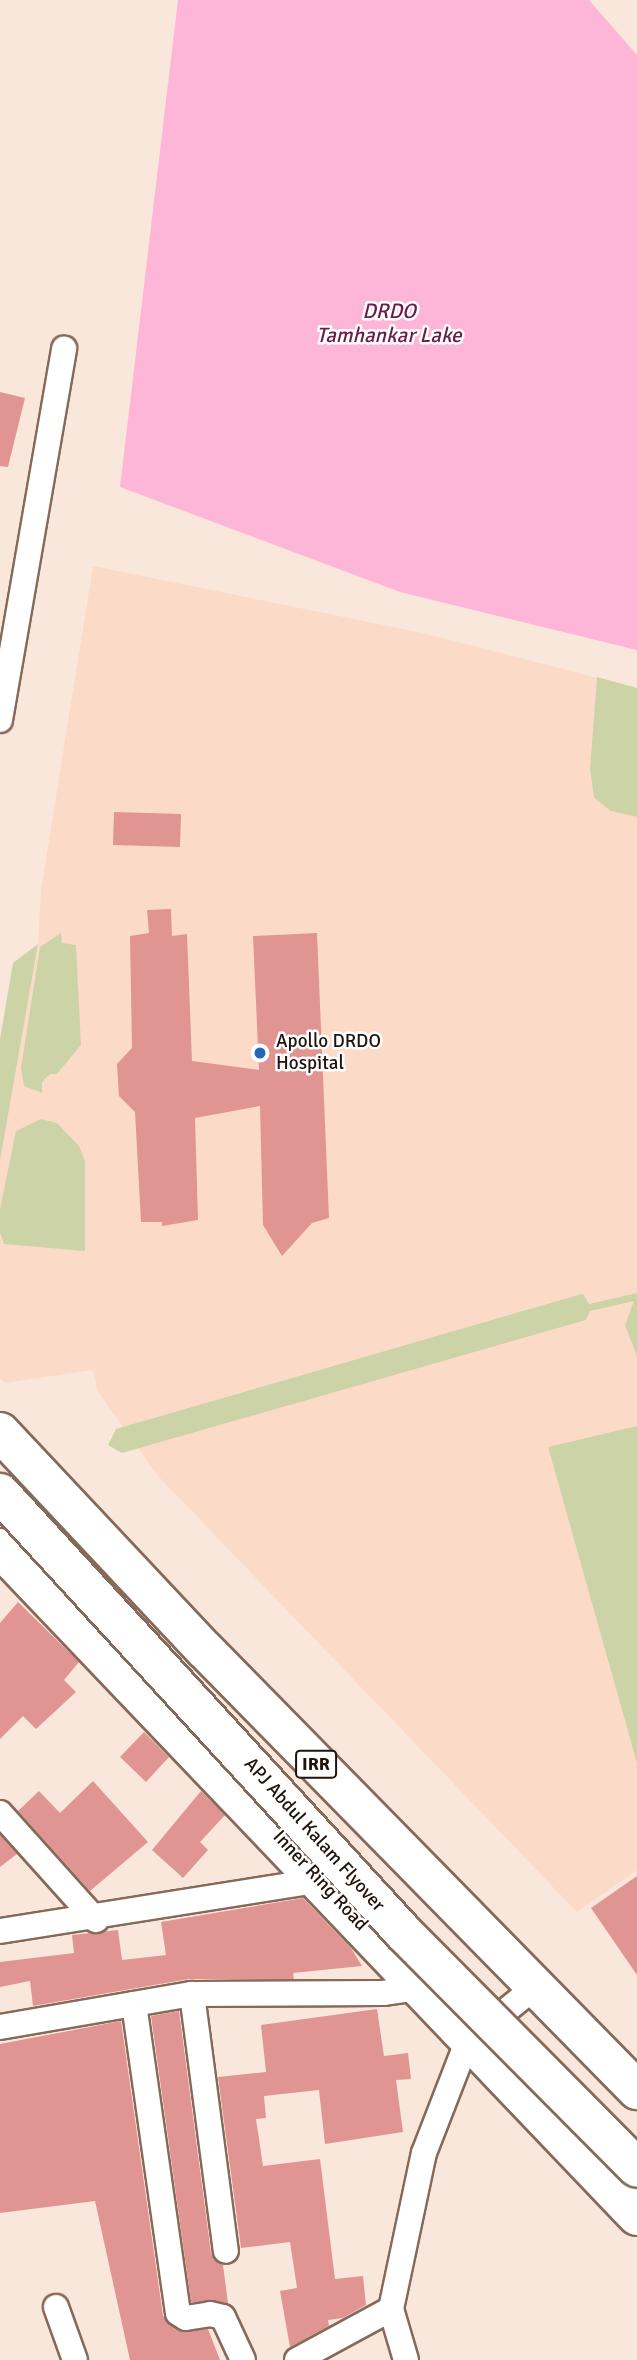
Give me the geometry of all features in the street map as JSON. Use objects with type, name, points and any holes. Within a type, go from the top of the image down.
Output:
[{"type":"main road","name":"IRR","points":[[0,1432],[534,1988],[637,2091]]},
{"type":"main road","name":"APJ Abdul Kalam Flyover","points":[[0,1493],[403,1932],[637,2168]]},
{"type":"main road","name":"Inner Ring Road","points":[[0,1548],[321,1880],[467,2042],[637,2216]]},
{"type":"street","points":[[0,720],[64,348]]},
{"type":"street","points":[[0,1813],[96,1920]]},
{"type":"street","points":[[0,1931],[96,1920],[321,1880]]},
{"type":"street","points":[[0,2027],[192,1994],[383,1993],[418,1988]]},
{"type":"street","points":[[406,2360],[391,2309],[424,2153],[467,2042],[534,1988]]},
{"type":"street","points":[[192,1994],[226,2251]]},
{"type":"street","points":[[134,2004],[178,2312],[186,2318],[210,2314],[223,2317],[243,2360]]},
{"type":"street","points":[[56,2307],[75,2360]]},
{"type":"street","points":[[297,2360],[391,2309]]},
{"type":"shaded area","points":[[93,566],[423,633],[637,688],[637,1870],[577,1912],[158,1476],[98,1392],[93,1370],[5,1383],[0,1379],[0,1161],[38,944],[41,890]]},
{"type":"green space","points":[[597,677],[637,688],[637,817],[611,811],[594,798],[590,769]]},
{"type":"green space","points":[[61,933],[62,943],[76,945],[81,1045],[57,1074],[50,1074],[42,1082],[42,1093],[24,1086],[21,1068],[40,947]]},
{"type":"green space","points":[[38,944],[0,1161],[0,1039],[13,963]]},
{"type":"green space","points":[[41,1119],[57,1123],[79,1146],[85,1161],[85,1251],[4,1244],[0,1233],[0,1209],[16,1131]]},
{"type":"green space","points":[[637,1293],[637,1356],[625,1325],[634,1301],[590,1311],[586,1320],[122,1453],[108,1445],[116,1429],[578,1295],[583,1294],[589,1304]]},
{"type":"green space","points":[[637,1426],[637,1763],[548,1447]]},
{"type":"water","name":"DRDO Tamhankar Lake","points":[[178,0],[589,0],[637,55],[637,650],[400,592],[120,487]]},
{"type":"building","points":[[0,392],[25,398],[8,467],[0,466]]},
{"type":"building","points":[[114,812],[181,814],[180,847],[113,845]]},
{"type":"building","points":[[171,909],[172,936],[187,934],[192,1061],[259,1070],[253,936],[317,933],[329,1218],[312,1223],[282,1256],[263,1225],[260,1106],[195,1118],[198,1220],[162,1226],[162,1222],[141,1222],[135,1112],[119,1096],[117,1064],[132,1048],[130,936],[149,933],[147,910]]},
{"type":"building","points":[[18,1602],[79,1662],[64,1680],[76,1692],[36,1729],[23,1716],[0,1739],[0,1623]]},
{"type":"building","points":[[144,1732],[169,1757],[146,1782],[120,1757]]},
{"type":"building","points":[[93,1781],[148,1842],[90,1891],[18,1811],[39,1791],[60,1813]]},
{"type":"building","points":[[201,1791],[225,1815],[200,1842],[208,1850],[183,1878],[152,1850]]},
{"type":"building","points":[[0,1835],[17,1854],[0,1867]]},
{"type":"building","points":[[637,1876],[637,1975],[591,1908]]},
{"type":"building","points":[[303,1898],[351,1948],[362,1966],[293,1973],[294,1979],[189,1979],[33,2006],[30,1981],[0,1987],[0,1962],[74,1953],[72,1935],[118,1930],[122,1960],[166,1955],[161,1922]]},
{"type":"building","points":[[377,2009],[384,2056],[408,2053],[411,2079],[396,2080],[403,2132],[325,2144],[319,2090],[264,2096],[266,2118],[256,2119],[263,2166],[320,2159],[335,2279],[363,2276],[366,2305],[343,2318],[328,2320],[329,2326],[290,2347],[280,2291],[297,2288],[290,2242],[241,2248],[218,2077],[266,2072],[261,2025]]},
{"type":"building","points":[[179,2011],[211,2253],[223,2265],[228,2303],[191,2302],[151,2016]]},
{"type":"building","points":[[121,2021],[163,2316],[179,2331],[208,2329],[220,2360],[130,2360],[95,2201],[0,2213],[0,2044]]},
{"type":"place","name":"Apollo DRDO Hospital","points":[[260,1053]]}]
